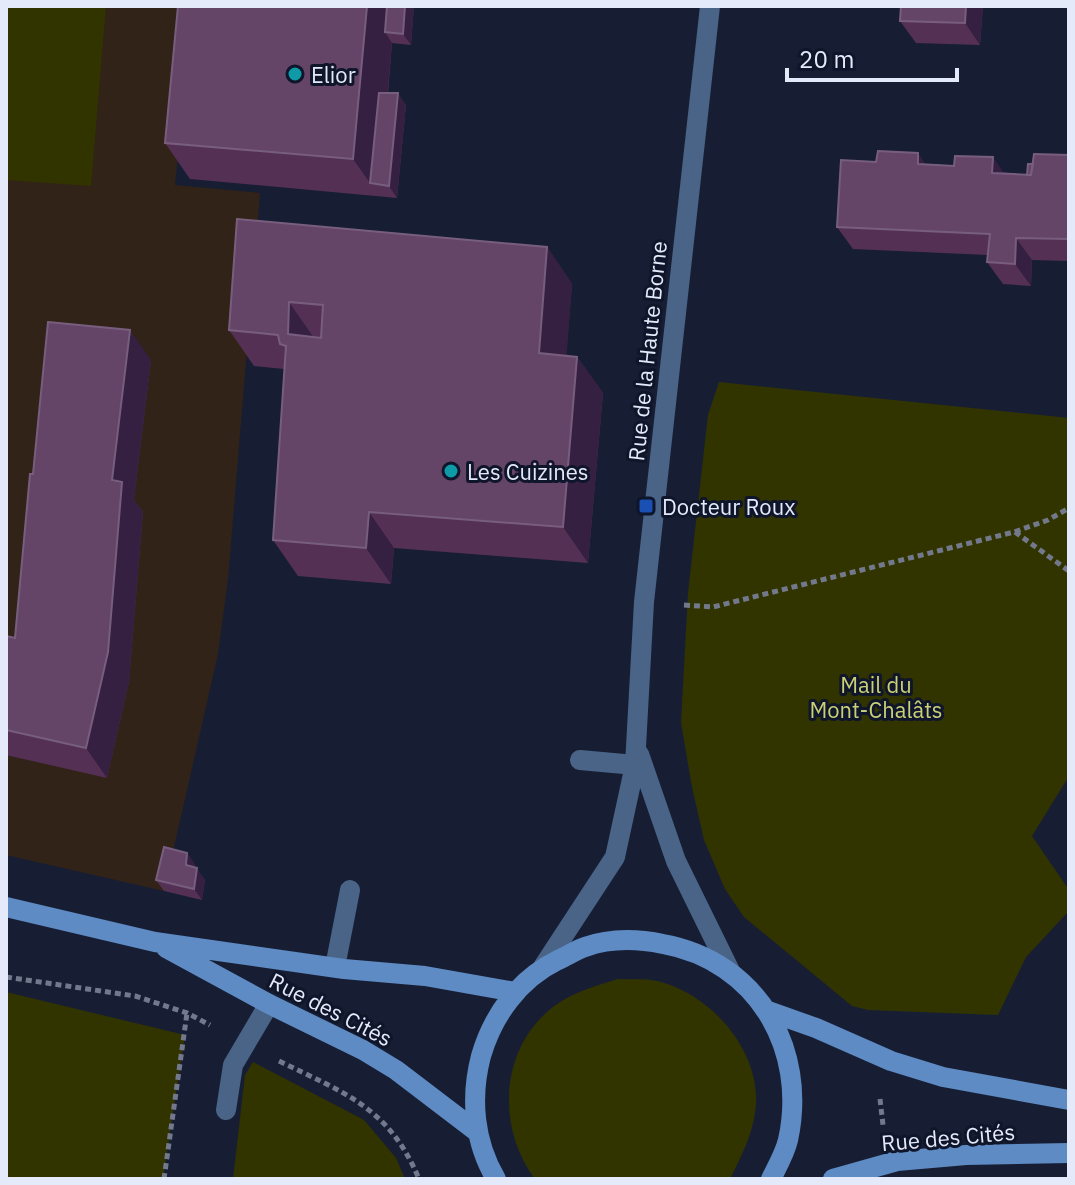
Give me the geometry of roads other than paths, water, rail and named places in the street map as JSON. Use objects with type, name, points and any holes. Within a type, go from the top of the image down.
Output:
[{"type":"street","name":"Rue de la Haute Borne","points":[[543,967],[615,857],[636,758],[644,602],[710,6]]},
{"type":"street","name":"Rue de la Haute Borne","points":[[636,758],[676,861],[730,971]]},
{"type":"street","points":[[580,760],[636,758]]},
{"type":"street","points":[[335,967],[350,890]]},
{"type":"street","name":"Rue des Cités","points":[[6,907],[155,942],[425,976],[515,992]]},
{"type":"street","points":[[496,1179],[476,1131],[474,1081],[488,1033],[515,992],[543,967],[588,946],[637,939],[686,948],[730,971],[768,1011],[787,1052],[794,1097],[788,1143],[771,1179]]},
{"type":"street","name":"Rue des Cités","points":[[155,942],[269,1004],[363,1050],[396,1070],[476,1131]]},
{"type":"street","points":[[226,1110],[233,1065],[269,1004]]},
{"type":"street","name":"Rue des Cités","points":[[768,1011],[891,1061],[943,1077],[1069,1100]]},
{"type":"street","name":"Rue des Cités","points":[[833,1179],[897,1161],[966,1155],[1069,1153]]},
{"type":"place","name":"Elior","points":[[295,74]]},
{"type":"place","name":"Les Cuizines","points":[[451,471]]},
{"type":"place","name":"Docteur Roux","points":[[646,506]]},
{"type":"park label","name":"Mail du Mont-Chalâts","points":[[876,696]]}]
